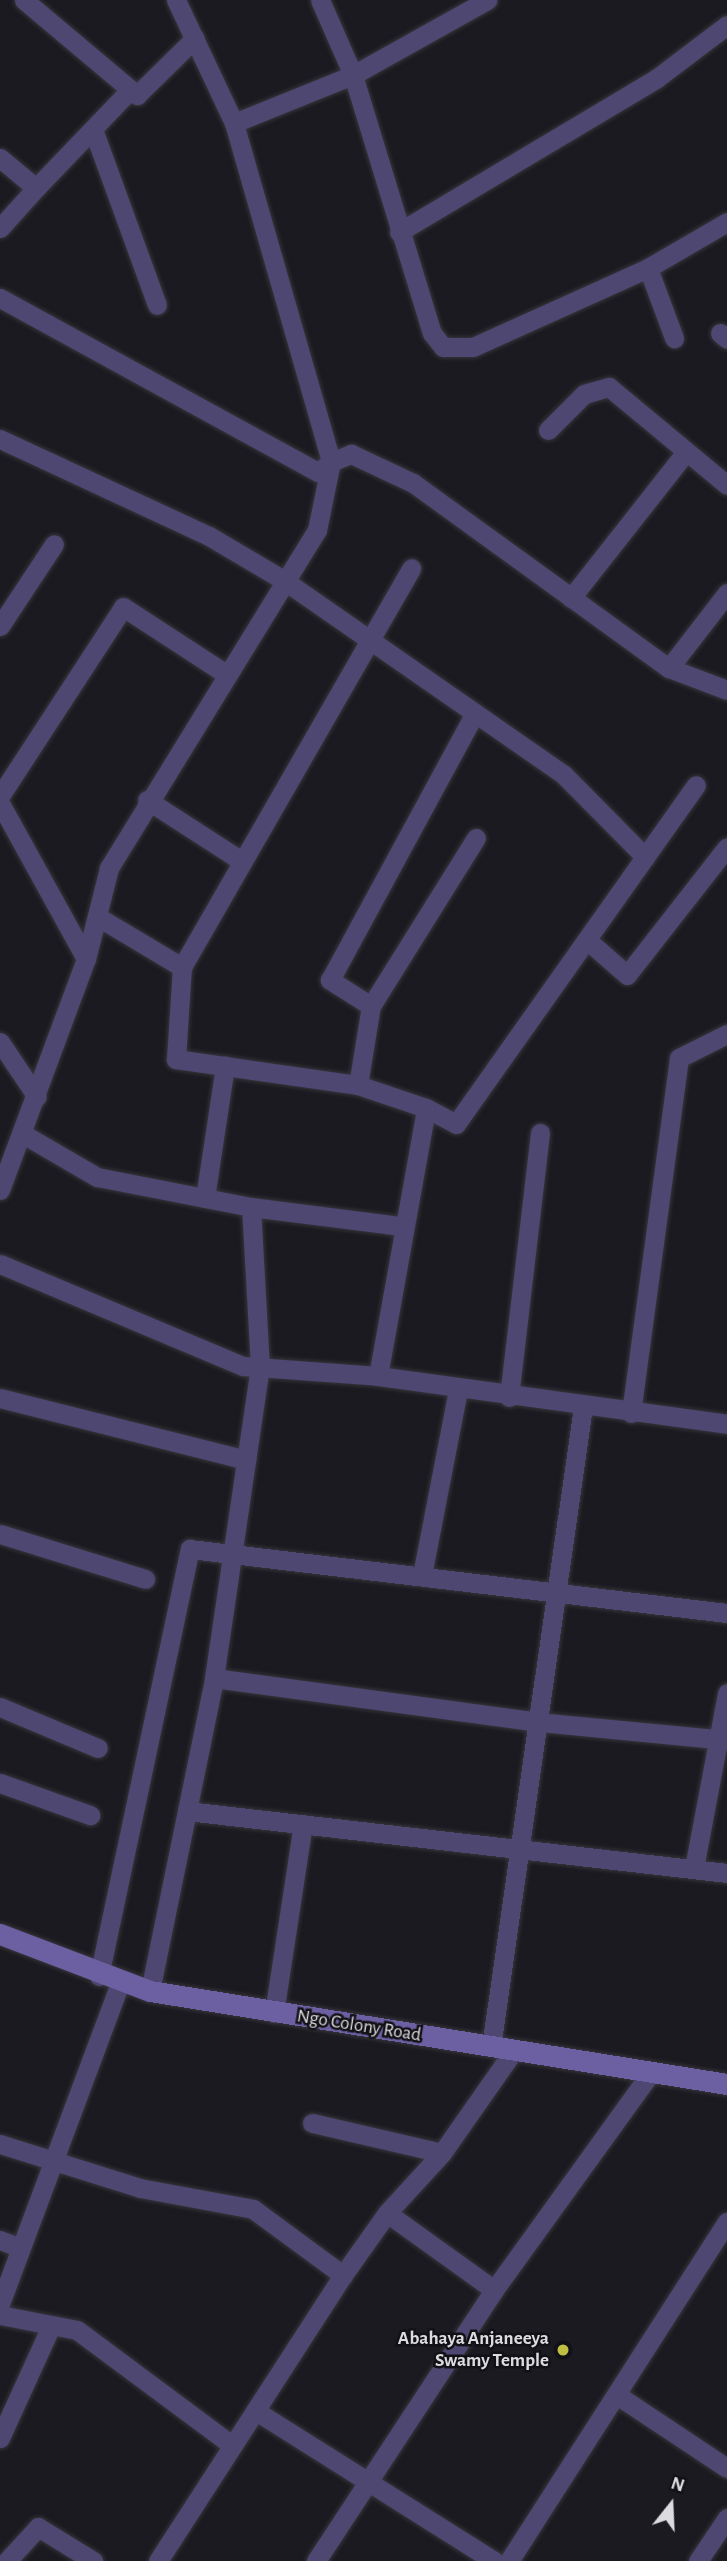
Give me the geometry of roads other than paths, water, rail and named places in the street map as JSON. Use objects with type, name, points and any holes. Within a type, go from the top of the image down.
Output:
[{"type":"street","points":[[24,0],[137,95],[195,38]]},
{"type":"street","points":[[0,1190],[37,1097],[86,959],[109,867],[147,800],[317,530],[331,462],[234,124],[176,0]]},
{"type":"street","points":[[320,0],[353,75],[432,333],[456,350],[648,268],[727,222]]},
{"type":"street","points":[[234,124],[353,75],[487,0]]},
{"type":"street","points":[[399,232],[657,78],[727,25]]},
{"type":"street","points":[[0,228],[36,188],[94,132],[129,91]]},
{"type":"street","points":[[94,132],[157,305]]},
{"type":"street","points":[[0,158],[36,188]]},
{"type":"street","points":[[648,268],[674,338]]},
{"type":"street","points":[[0,299],[318,472],[331,462],[351,454],[413,483],[669,668],[727,691]]},
{"type":"street","points":[[548,430],[584,394],[609,387],[685,453],[727,485]]},
{"type":"street","points":[[0,439],[209,536],[285,581],[371,644],[564,774],[645,857]]},
{"type":"street","points":[[571,598],[685,453]]},
{"type":"street","points":[[0,626],[54,544]]},
{"type":"street","points":[[411,569],[371,644],[240,860],[182,968],[176,1059],[358,1085],[426,1108],[457,1124],[696,785]]},
{"type":"street","points":[[669,668],[727,593]]},
{"type":"street","points":[[0,796],[123,607],[226,674]]},
{"type":"street","points":[[371,1006],[330,980],[475,713]]},
{"type":"street","points":[[147,800],[240,860]]},
{"type":"street","points":[[0,803],[86,959]]},
{"type":"street","points":[[358,1085],[371,1006],[476,838]]},
{"type":"street","points":[[587,940],[627,975],[727,847]]},
{"type":"street","points":[[98,917],[182,968]]},
{"type":"street","points":[[631,1413],[679,1058],[727,1034]]},
{"type":"street","points":[[0,1042],[37,1097]]},
{"type":"street","points":[[205,1198],[225,1066]]},
{"type":"street","points":[[379,1376],[402,1226],[426,1108]]},
{"type":"street","points":[[509,1396],[540,1133]]},
{"type":"street","points":[[23,1134],[97,1177],[251,1207],[402,1226]]},
{"type":"street","points":[[150,1991],[214,1678],[260,1367],[251,1207]]},
{"type":"street","points":[[0,1264],[260,1367],[379,1376],[583,1407],[727,1424]]},
{"type":"street","points":[[422,1575],[458,1389]]},
{"type":"street","points":[[0,1398],[246,1460]]},
{"type":"street","points":[[491,2047],[583,1407]]},
{"type":"street","points":[[0,1534],[145,1579]]},
{"type":"street","points":[[99,1976],[190,1549],[422,1575],[558,1595],[727,1613]]},
{"type":"street","points":[[214,1678],[539,1723],[723,1739]]},
{"type":"street","points":[[694,1868],[723,1739],[727,1693]]},
{"type":"street","points":[[0,1707],[98,1748]]},
{"type":"street","points":[[0,1783],[90,1815]]},
{"type":"street","points":[[187,1811],[727,1873]]},
{"type":"street","points":[[274,2012],[303,1824]]},
{"type":"street","name":"Ngo Colony Road","points":[[0,1934],[99,1976],[150,1991],[491,2047],[512,2053],[727,2084]]},
{"type":"street","points":[[0,2304],[120,1983]]},
{"type":"street","points":[[158,2561],[232,2445],[259,2413],[343,2276],[387,2213],[442,2153],[512,2053]]},
{"type":"street","points":[[316,2561],[494,2290],[651,2072]]},
{"type":"street","points":[[312,2123],[442,2153]]},
{"type":"street","points":[[0,2144],[51,2163],[140,2189],[253,2209],[343,2276]]},
{"type":"street","points":[[387,2213],[494,2290]]},
{"type":"street","points":[[509,2561],[727,2222]]},
{"type":"street","points":[[0,2239],[21,2248]]},
{"type":"street","points":[[0,2315],[77,2330],[232,2445]]},
{"type":"street","points":[[0,2438],[51,2326]]},
{"type":"street","points":[[617,2396],[727,2468]]},
{"type":"street","points":[[259,2413],[494,2561]]},
{"type":"street","points":[[698,2561],[727,2518]]},
{"type":"street","points":[[7,2561],[38,2527],[93,2561]]},
{"type":"place","name":"Abahaya Anjaneeya Swamy Temple","points":[[563,2350]]}]
